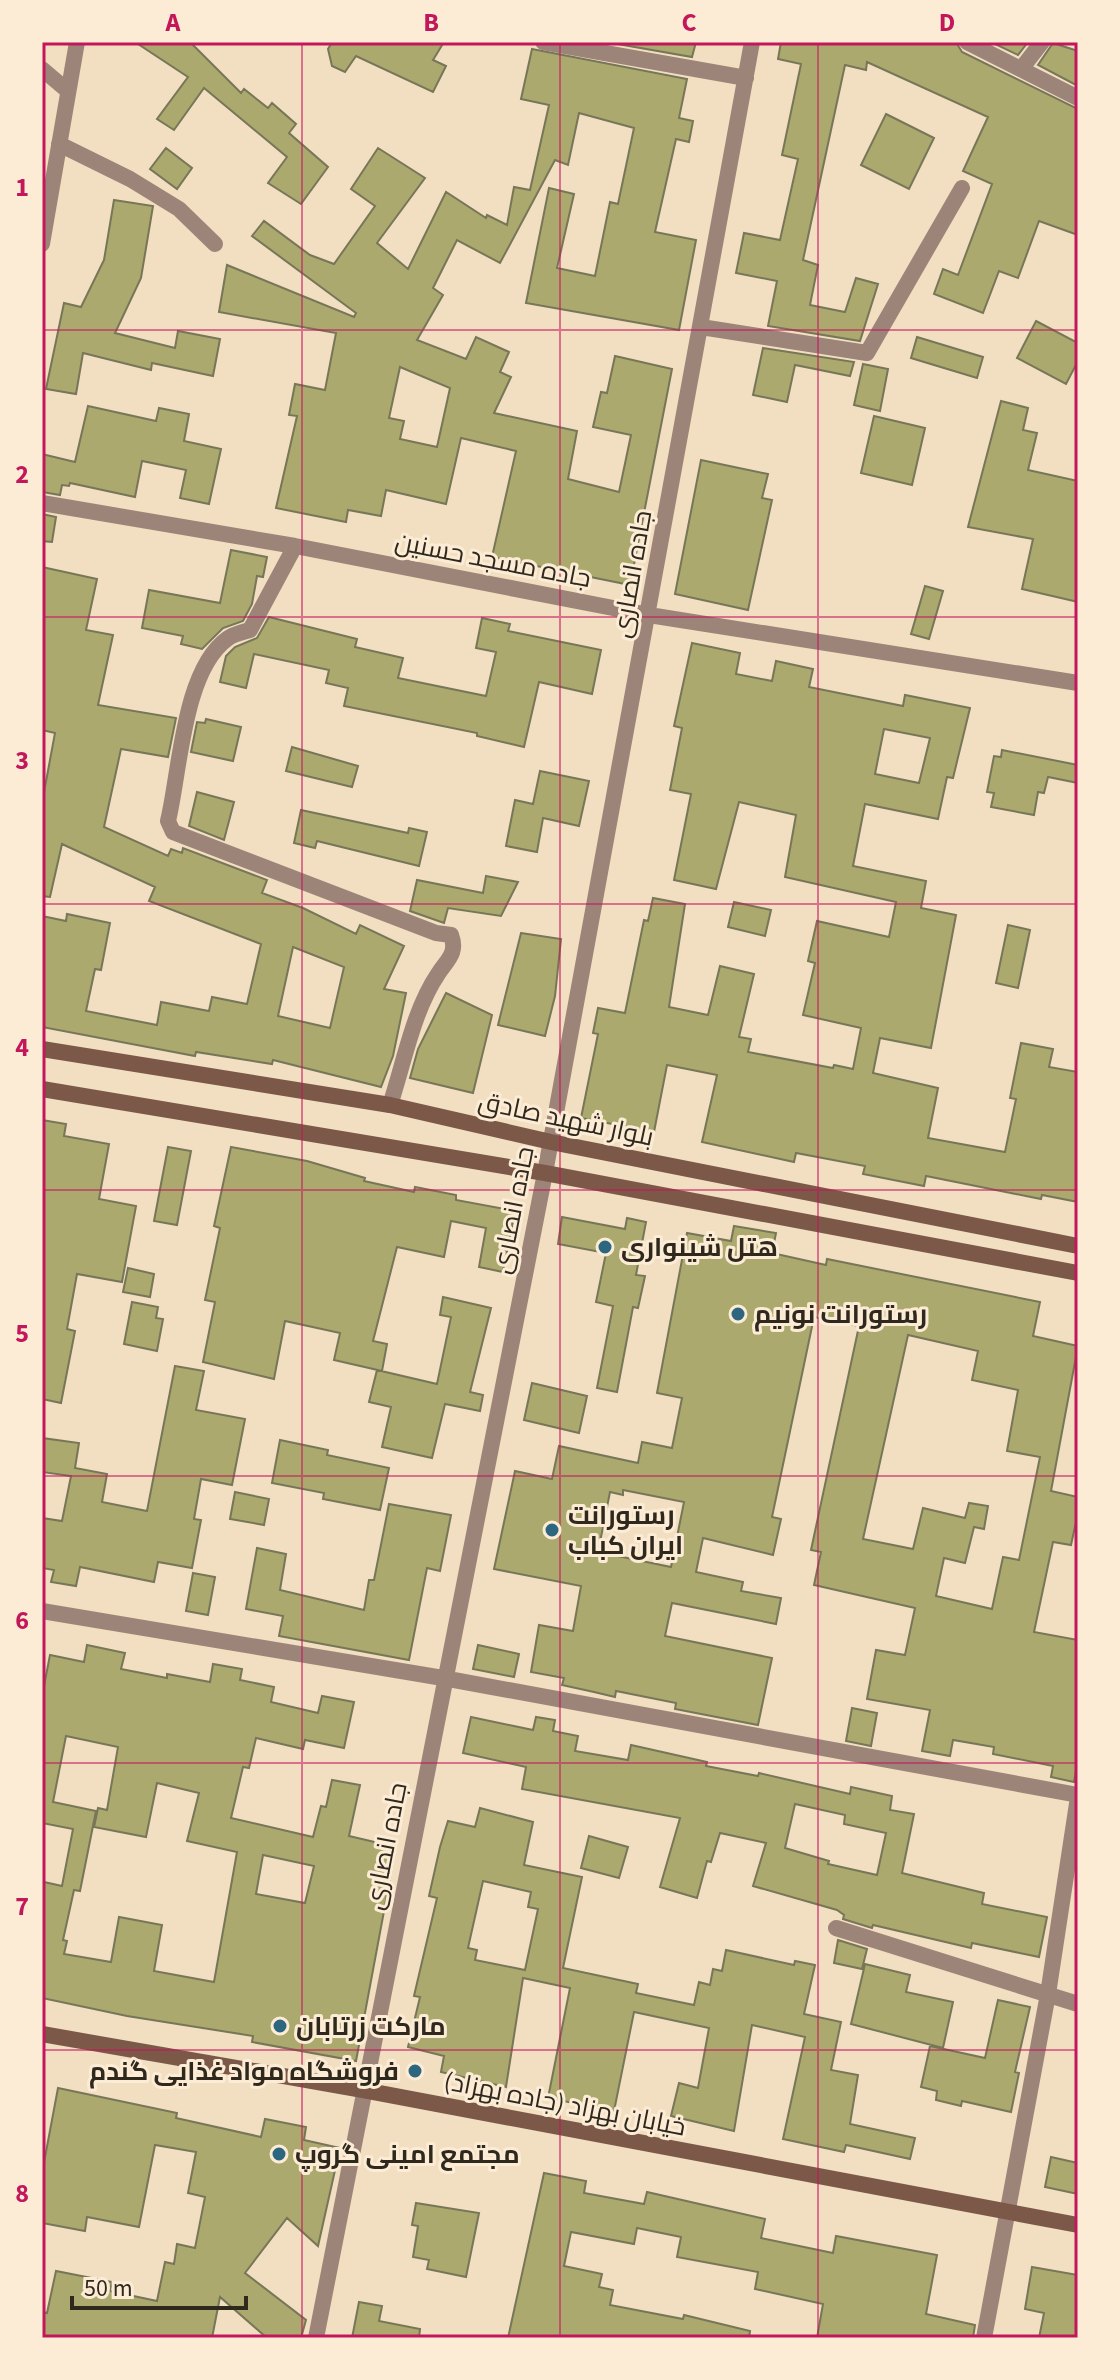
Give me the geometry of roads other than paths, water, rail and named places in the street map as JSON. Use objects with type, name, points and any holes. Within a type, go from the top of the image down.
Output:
[{"type":"main road","name":"بلوار شهید صادق","points":[[42,1049],[390,1105],[551,1142],[1078,1246]]},
{"type":"main road","points":[[42,1089],[545,1173],[1078,1273]]},
{"type":"main road","name":"خیابان بهزاد (جاده بهزاد)","points":[[42,2034],[363,2090],[1078,2225]]},
{"type":"street","points":[[42,244],[77,42]]},
{"type":"street","points":[[543,42],[746,78]]},
{"type":"street","name":"جاده انصاری","points":[[316,2338],[443,1678],[551,1142],[752,42]]},
{"type":"street","points":[[967,42],[1078,98]]},
{"type":"street","points":[[1021,69],[1042,42]]},
{"type":"street","points":[[42,69],[68,91]]},
{"type":"street","points":[[59,144],[130,179],[179,209],[215,244]]},
{"type":"street","points":[[701,327],[867,353],[962,188]]},
{"type":"street","name":"جاده مسجد حسنین","points":[[42,503],[295,546],[649,615],[1078,683]]},
{"type":"street","points":[[295,546],[250,630],[228,638],[214,652],[198,681],[185,723],[168,821],[173,832],[436,933],[451,935],[454,944],[450,960],[437,974],[420,1012],[390,1105]]},
{"type":"street","points":[[42,1611],[443,1678],[1078,1796],[1048,1994],[984,2338]]},
{"type":"street","points":[[836,1928],[1078,2004]]},
{"type":"place","name":"هتل شینواری","points":[[605,1247]]},
{"type":"place","name":"رستورانت نونیم","points":[[738,1314]]},
{"type":"place","name":"رستورانت ایران کباب","points":[[552,1530]]},
{"type":"place","name":"مارکت زرتابان","points":[[280,2026]]},
{"type":"place","name":"فروشگاه مواد غذایی گندم","points":[[415,2071]]},
{"type":"place","name":"مجتمع امینی گروپ","points":[[279,2154]]}]
